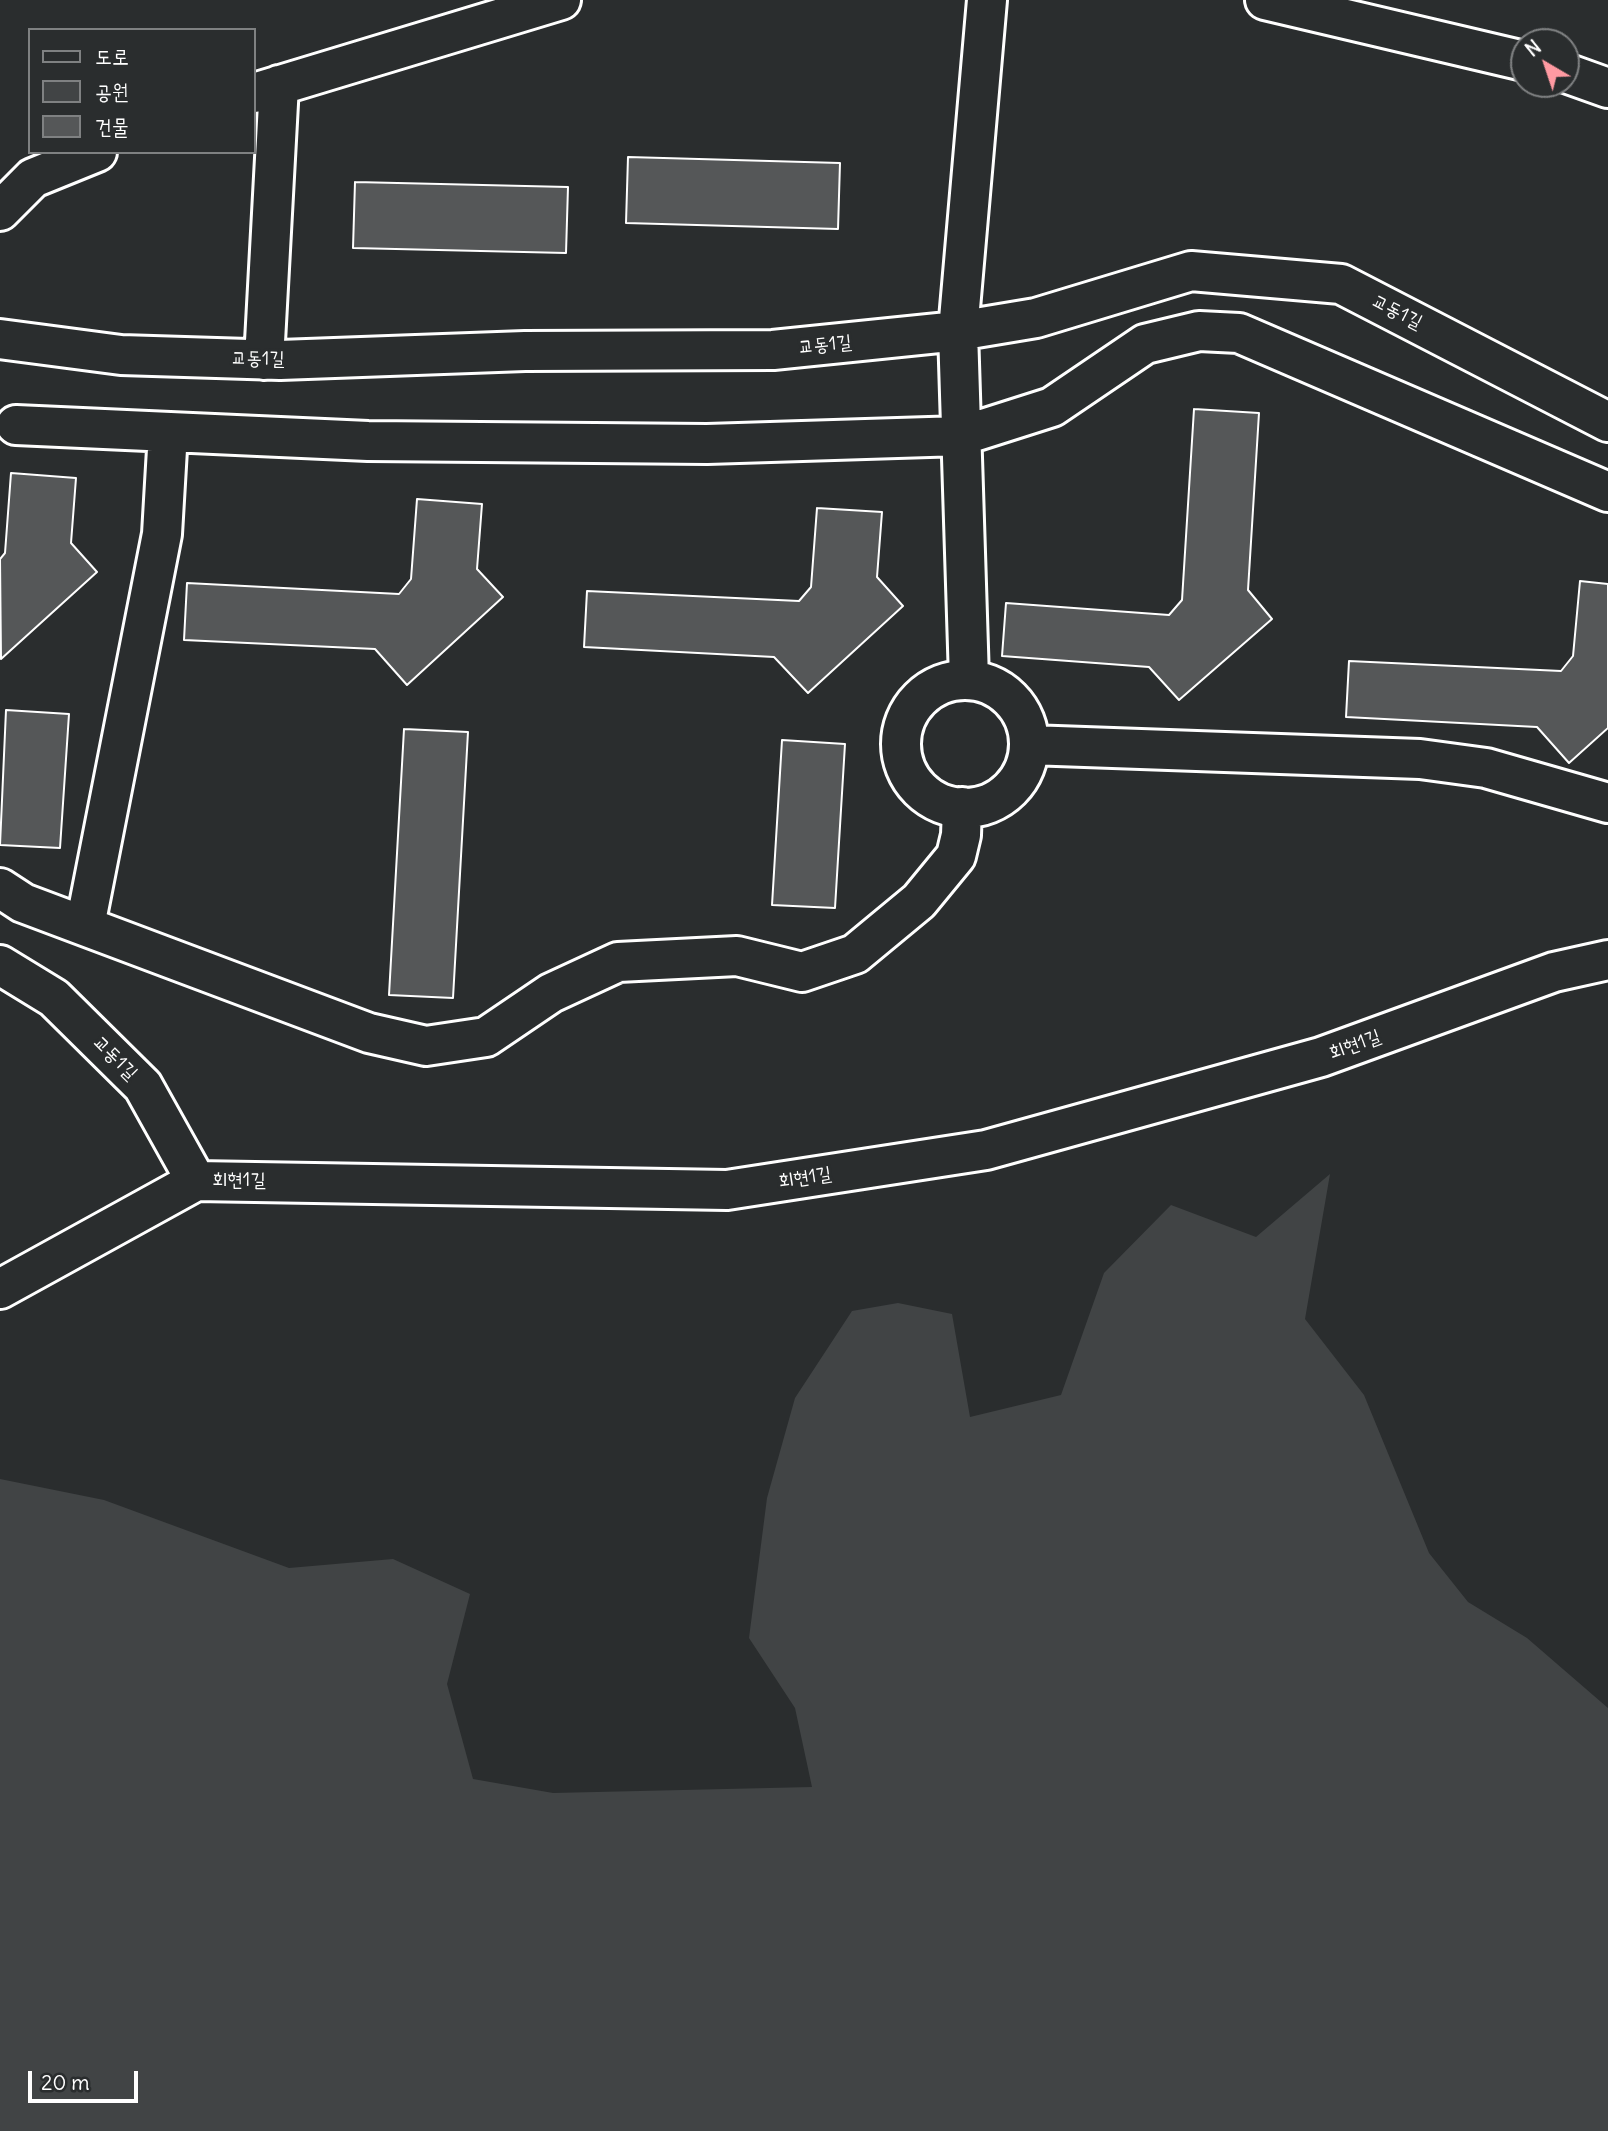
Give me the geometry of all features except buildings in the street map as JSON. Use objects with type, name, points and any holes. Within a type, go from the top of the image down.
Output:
[{"type":"street","points":[[264,360],[267,89],[561,0]]},
{"type":"street","points":[[969,680],[958,331],[987,0]]},
{"type":"street","points":[[1265,0],[1510,58]]},
{"type":"street","points":[[1580,79],[1608,88]]},
{"type":"street","points":[[0,211],[33,178],[92,154]]},
{"type":"street","name":"교동1길","points":[[0,339],[121,355],[264,360],[525,351],[773,350],[958,331],[1036,318],[1191,271],[1340,284],[1608,422]]},
{"type":"street","points":[[16,425],[368,441],[694,444],[961,436],[1052,407],[1145,344],[1199,331],[1239,333],[1608,492]]},
{"type":"street","points":[[85,926],[162,534],[167,432]]},
{"type":"street","points":[[969,680],[991,685],[1009,696],[1022,714],[1029,745],[1021,776],[1007,792],[990,802],[962,807],[932,799],[917,786],[906,768],[901,748],[903,728],[912,708],[928,692],[947,682],[969,680]]},
{"type":"street","points":[[1029,745],[1420,759],[1486,768],[1608,803]]},
{"type":"street","points":[[0,888],[23,903],[369,1033],[426,1046],[486,1037],[551,993],[618,962],[737,956],[802,972],[855,954],[919,901],[956,856],[961,835],[962,807]]},
{"type":"street","name":"회현1길","points":[[0,1289],[196,1181],[727,1190],[986,1150],[1321,1057],[1554,972],[1608,960]]},
{"type":"street","name":"교동1길","points":[[0,965],[54,998],[143,1086],[196,1181]]},
{"type":"green space","points":[[1330,1174],[1305,1319],[1364,1395],[1429,1553],[1468,1602],[1527,1638],[1608,1708],[1608,2131],[0,2131],[0,1479],[104,1500],[289,1568],[393,1559],[470,1594],[447,1684],[473,1779],[553,1793],[812,1787],[795,1708],[749,1638],[767,1498],[795,1398],[852,1311],[898,1303],[952,1314],[970,1417],[1061,1395],[1104,1273],[1171,1205],[1256,1237]]}]
